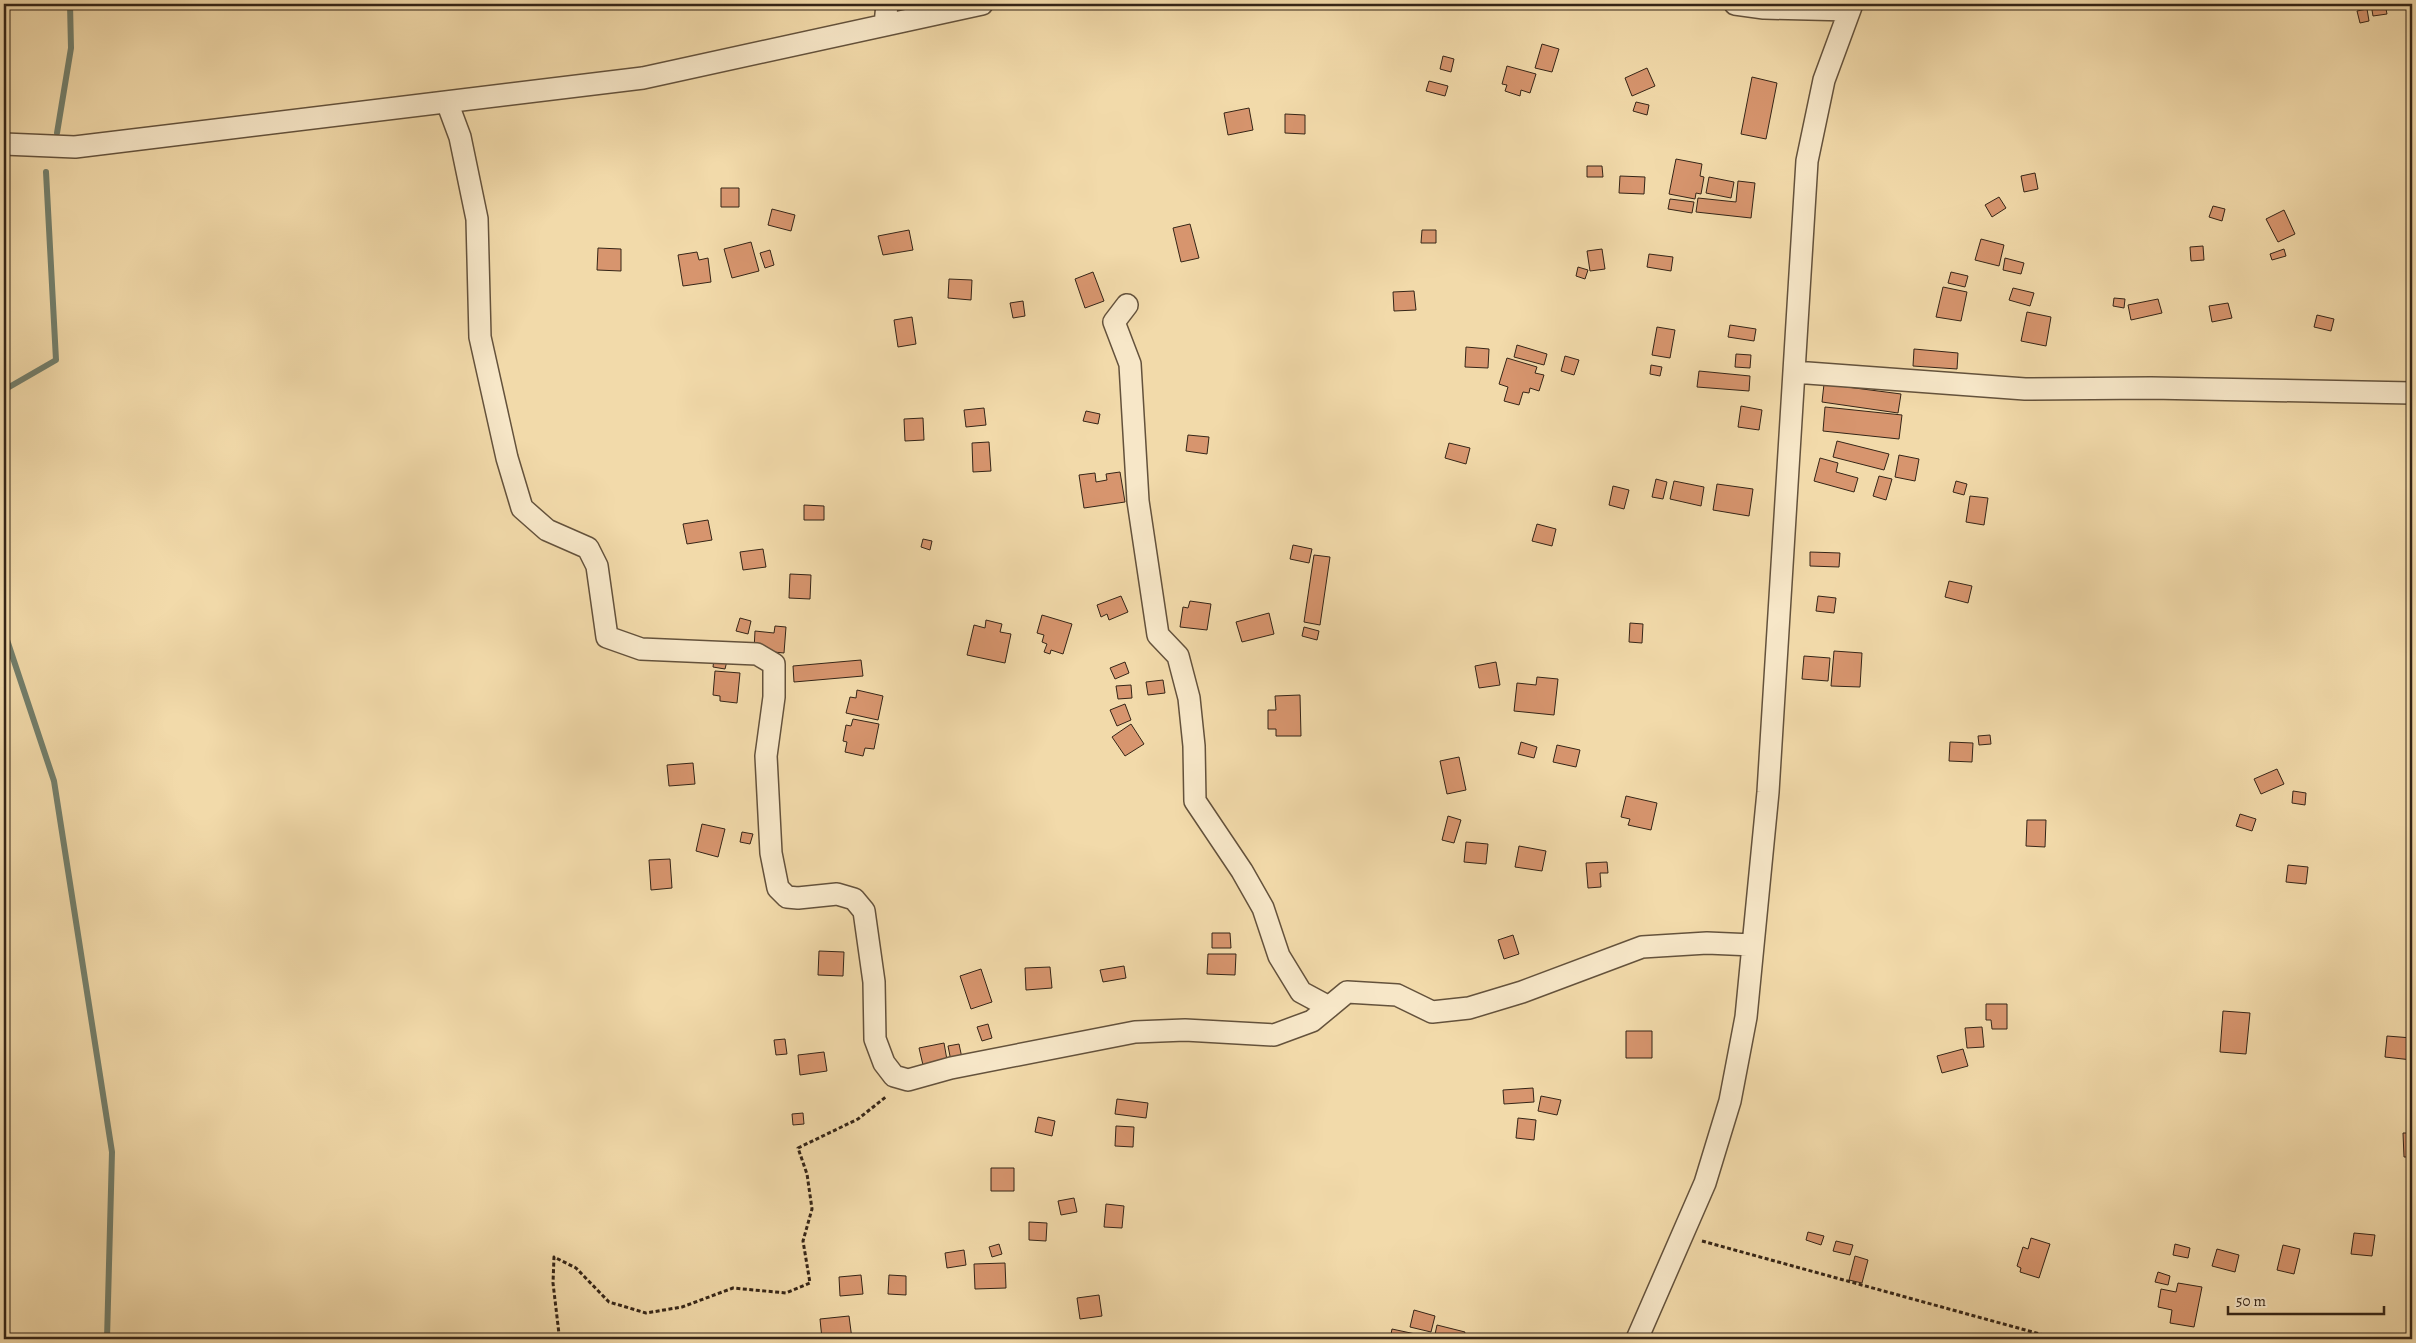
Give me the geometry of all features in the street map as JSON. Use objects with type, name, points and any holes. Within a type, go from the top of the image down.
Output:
[{"type":"street","points":[[886,25],[887,4]]},
{"type":"street","points":[[4,144],[75,147],[642,78],[982,4]]},
{"type":"street","points":[[1637,1339],[1705,1183],[1730,1101],[1746,1018],[1768,792],[1807,161],[1824,80],[1851,7],[1764,8],[1734,4]]},
{"type":"street","points":[[447,102],[460,136],[477,219],[480,337],[507,458],[522,508],[547,530],[588,548],[598,566],[607,637],[641,649],[757,654],[774,664],[774,697],[766,756],[771,853],[778,888],[787,897],[798,898],[837,894],[854,899],[864,910],[874,982],[875,1039],[884,1062],[894,1076],[908,1080],[951,1068],[1136,1032],[1185,1030],[1274,1035],[1312,1021],[1347,992],[1397,995],[1432,1012],[1469,1008],[1522,992],[1642,947],[1707,943],[1753,944]]},
{"type":"street","points":[[1126,305],[1114,322],[1130,364],[1138,501],[1158,634],[1178,656],[1189,698],[1194,746],[1195,801],[1242,871],[1263,908],[1279,956],[1301,992],[1329,1007]]},
{"type":"street","points":[[1794,372],[2025,389],[2151,388],[2412,394]]},
{"type":"path","points":[[568,1339],[558,1334],[553,1282],[554,1257],[576,1268],[609,1302],[646,1313],[682,1307],[733,1288],[786,1293],[810,1283],[803,1241],[812,1209],[807,1174],[798,1148],[858,1119],[908,1080]]},
{"type":"path","points":[[1682,1236],[2058,1339]]},
{"type":"building","points":[[2371,4],[2385,4],[2387,14],[2373,16]]},
{"type":"building","points":[[2394,4],[2412,4],[2412,7],[2394,8]]},
{"type":"building","points":[[2367,9],[2369,21],[2360,23],[2357,11]]},
{"type":"building","points":[[1542,44],[1559,49],[1552,72],[1535,68]]},
{"type":"building","points":[[1443,56],[1454,59],[1451,72],[1440,69]]},
{"type":"building","points":[[1507,66],[1536,74],[1530,93],[1521,90],[1520,96],[1505,91],[1507,85],[1502,84]]},
{"type":"building","points":[[1647,68],[1655,86],[1632,96],[1625,78]]},
{"type":"building","points":[[1752,77],[1777,83],[1766,139],[1741,134]]},
{"type":"building","points":[[1429,81],[1448,86],[1445,96],[1426,91]]},
{"type":"building","points":[[1636,102],[1649,105],[1647,115],[1633,111]]},
{"type":"building","points":[[1249,108],[1253,130],[1228,135],[1224,113]]},
{"type":"building","points":[[1285,114],[1305,115],[1305,134],[1285,133]]},
{"type":"building","points":[[1676,159],[1702,164],[1700,176],[1704,177],[1701,194],[1696,193],[1695,199],[1669,194]]},
{"type":"building","points":[[1587,166],[1602,166],[1603,177],[1587,177]]},
{"type":"building","points":[[2035,173],[2038,189],[2024,192],[2021,176]]},
{"type":"building","points":[[1620,176],[1645,177],[1644,194],[1619,193]]},
{"type":"building","points":[[1709,177],[1734,182],[1731,198],[1706,193]]},
{"type":"building","points":[[1738,181],[1755,183],[1751,218],[1696,212],[1698,198],[1736,202]]},
{"type":"building","points":[[721,188],[739,188],[739,207],[721,207]]},
{"type":"building","points":[[1999,197],[2006,208],[1992,217],[1985,205]]},
{"type":"building","points":[[1670,199],[1694,202],[1692,213],[1668,209]]},
{"type":"building","points":[[2213,206],[2225,209],[2222,221],[2209,217]]},
{"type":"building","points":[[772,209],[795,215],[791,231],[768,225]]},
{"type":"building","points":[[2284,210],[2295,234],[2278,242],[2266,219]]},
{"type":"building","points":[[1190,224],[1199,258],[1181,262],[1173,228]]},
{"type":"building","points":[[909,230],[913,250],[883,255],[878,236]]},
{"type":"building","points":[[1422,230],[1436,230],[1436,243],[1421,243]]},
{"type":"building","points":[[1981,239],[2004,245],[1999,266],[1975,260]]},
{"type":"building","points":[[751,242],[759,271],[732,278],[724,249]]},
{"type":"building","points":[[2203,246],[2204,260],[2191,261],[2190,247]]},
{"type":"building","points":[[598,248],[621,249],[621,271],[597,270]]},
{"type":"building","points":[[1602,249],[1605,269],[1590,271],[1587,251]]},
{"type":"building","points":[[2284,249],[2286,256],[2272,260],[2270,254]]},
{"type":"building","points":[[770,250],[774,265],[765,268],[760,253]]},
{"type":"building","points":[[697,252],[699,260],[708,258],[711,282],[683,286],[678,255]]},
{"type":"building","points":[[1649,254],[1673,257],[1671,271],[1647,267]]},
{"type":"building","points":[[2005,258],[2024,263],[2021,274],[2003,270]]},
{"type":"building","points":[[1578,267],[1588,270],[1585,279],[1576,276]]},
{"type":"building","points":[[1093,272],[1104,301],[1085,308],[1075,279]]},
{"type":"building","points":[[1951,272],[1968,276],[1965,287],[1948,283]]},
{"type":"building","points":[[949,279],[972,280],[971,300],[948,298]]},
{"type":"building","points":[[1943,287],[1967,292],[1961,321],[1936,317]]},
{"type":"building","points":[[2013,288],[2034,293],[2030,306],[2009,300]]},
{"type":"building","points":[[1414,291],[1416,310],[1394,311],[1393,292]]},
{"type":"building","points":[[2114,298],[2125,299],[2124,308],[2113,306]]},
{"type":"building","points":[[2158,299],[2162,313],[2131,320],[2128,305]]},
{"type":"building","points":[[1023,301],[1025,316],[1013,318],[1010,303]]},
{"type":"building","points":[[2228,303],[2232,318],[2212,322],[2209,306]]},
{"type":"building","points":[[2027,312],[2051,317],[2046,346],[2021,341]]},
{"type":"building","points":[[2317,315],[2334,319],[2331,331],[2314,327]]},
{"type":"building","points":[[912,317],[916,344],[898,347],[894,320]]},
{"type":"building","points":[[1730,325],[1756,329],[1754,341],[1728,337]]},
{"type":"building","points":[[1657,327],[1675,330],[1670,358],[1652,355]]},
{"type":"building","points":[[1517,345],[1547,354],[1544,365],[1514,357]]},
{"type":"building","points":[[1466,347],[1489,349],[1488,368],[1465,367]]},
{"type":"building","points":[[1914,349],[1958,353],[1957,369],[1913,366]]},
{"type":"building","points":[[1736,354],[1751,355],[1750,368],[1735,367]]},
{"type":"building","points":[[1565,356],[1579,360],[1574,375],[1561,371]]},
{"type":"building","points":[[1507,358],[1537,367],[1535,373],[1544,375],[1539,391],[1530,388],[1529,393],[1523,392],[1519,405],[1504,401],[1508,387],[1499,384]]},
{"type":"building","points":[[1651,365],[1662,367],[1660,376],[1650,374]]},
{"type":"building","points":[[1699,371],[1750,376],[1749,391],[1697,387]]},
{"type":"building","points":[[1824,384],[1901,394],[1898,413],[1822,402]]},
{"type":"building","points":[[1741,406],[1762,410],[1759,430],[1738,427]]},
{"type":"building","points":[[1825,407],[1902,415],[1899,439],[1823,431]]},
{"type":"building","points":[[984,408],[986,425],[966,427],[964,410]]},
{"type":"building","points":[[1086,411],[1100,414],[1098,424],[1083,421]]},
{"type":"building","points":[[923,418],[924,440],[905,441],[904,419]]},
{"type":"building","points":[[1188,435],[1209,437],[1207,454],[1186,451]]},
{"type":"building","points":[[1837,441],[1889,454],[1884,470],[1833,457]]},
{"type":"building","points":[[989,442],[991,471],[973,472],[972,443]]},
{"type":"building","points":[[1449,443],[1470,448],[1466,464],[1445,458]]},
{"type":"building","points":[[1899,455],[1919,459],[1915,481],[1895,477]]},
{"type":"building","points":[[1820,458],[1838,463],[1836,472],[1858,478],[1854,492],[1814,481]]},
{"type":"building","points":[[1120,472],[1125,502],[1084,508],[1079,475],[1095,473],[1096,482],[1107,480],[1106,474]]},
{"type":"building","points":[[1879,476],[1892,479],[1886,500],[1873,496]]},
{"type":"building","points":[[1656,479],[1667,482],[1663,499],[1652,497]]},
{"type":"building","points":[[1674,481],[1704,487],[1701,506],[1670,499]]},
{"type":"building","points":[[1956,481],[1967,484],[1964,495],[1953,492]]},
{"type":"building","points":[[1717,484],[1753,489],[1749,516],[1713,510]]},
{"type":"building","points":[[1613,486],[1629,490],[1624,509],[1609,505]]},
{"type":"building","points":[[1970,496],[1988,498],[1984,525],[1966,522]]},
{"type":"building","points":[[804,505],[824,506],[824,520],[804,520]]},
{"type":"building","points":[[708,520],[712,540],[687,544],[683,524]]},
{"type":"building","points":[[1537,524],[1556,529],[1552,546],[1532,541]]},
{"type":"building","points":[[923,539],[932,541],[930,550],[921,547]]},
{"type":"building","points":[[1293,545],[1312,549],[1309,563],[1290,559]]},
{"type":"building","points":[[763,549],[766,567],[743,570],[740,552]]},
{"type":"building","points":[[1810,552],[1840,553],[1839,567],[1810,566]]},
{"type":"building","points":[[1314,555],[1330,557],[1320,625],[1304,622]]},
{"type":"building","points":[[790,574],[811,575],[810,599],[789,598]]},
{"type":"building","points":[[1949,581],[1972,586],[1968,603],[1945,597]]},
{"type":"building","points":[[1121,596],[1128,612],[1109,620],[1107,614],[1101,617],[1097,605]]},
{"type":"building","points":[[1818,596],[1836,598],[1834,613],[1816,611]]},
{"type":"building","points":[[1190,601],[1211,604],[1207,630],[1180,627],[1183,607],[1188,608]]},
{"type":"building","points":[[1269,613],[1274,634],[1242,642],[1236,622]]},
{"type":"building","points":[[1042,615],[1072,624],[1063,654],[1051,650],[1050,654],[1044,652],[1047,644],[1042,642],[1044,635],[1037,633]]},
{"type":"building","points":[[740,618],[751,621],[748,634],[736,631]]},
{"type":"building","points":[[986,620],[1002,624],[1000,632],[1011,634],[1005,663],[967,655],[974,625],[985,628]]},
{"type":"building","points":[[1630,623],[1643,624],[1642,643],[1629,642]]},
{"type":"building","points":[[775,626],[786,627],[784,653],[754,650],[755,631],[774,633]]},
{"type":"building","points":[[1304,627],[1319,631],[1317,640],[1302,636]]},
{"type":"building","points":[[1834,651],[1862,653],[1860,687],[1831,686]]},
{"type":"building","points":[[1804,656],[1830,658],[1828,681],[1802,679]]},
{"type":"building","points":[[714,659],[727,661],[725,669],[713,667]]},
{"type":"building","points":[[861,660],[863,676],[794,682],[793,666]]},
{"type":"building","points":[[1125,662],[1129,673],[1115,679],[1110,668]]},
{"type":"building","points":[[1496,662],[1500,685],[1479,688],[1475,666]]},
{"type":"building","points":[[715,671],[740,673],[737,703],[720,701],[720,696],[713,695]]},
{"type":"building","points":[[1537,677],[1558,679],[1554,715],[1514,711],[1517,683],[1536,685]]},
{"type":"building","points":[[1163,680],[1165,693],[1148,695],[1146,682]]},
{"type":"building","points":[[1131,685],[1132,698],[1118,699],[1116,686]]},
{"type":"building","points":[[857,690],[883,696],[878,720],[846,713],[850,697],[856,698]]},
{"type":"building","points":[[1300,695],[1301,736],[1276,736],[1276,729],[1268,729],[1268,710],[1276,710],[1275,696]]},
{"type":"building","points":[[1125,704],[1131,720],[1117,726],[1110,710]]},
{"type":"building","points":[[853,719],[879,724],[874,749],[865,748],[863,756],[845,752],[847,742],[843,741],[846,725],[851,726]]},
{"type":"building","points":[[1131,724],[1144,744],[1125,756],[1112,737]]},
{"type":"building","points":[[1990,735],[1991,744],[1979,745],[1978,736]]},
{"type":"building","points":[[1521,742],[1537,747],[1534,758],[1518,754]]},
{"type":"building","points":[[1950,742],[1973,743],[1972,762],[1949,761]]},
{"type":"building","points":[[1557,745],[1580,750],[1576,767],[1553,762]]},
{"type":"building","points":[[1459,757],[1466,790],[1447,794],[1440,761]]},
{"type":"building","points":[[693,763],[695,784],[669,786],[667,765]]},
{"type":"building","points":[[2277,769],[2284,784],[2261,794],[2254,779]]},
{"type":"building","points":[[2293,791],[2306,793],[2305,805],[2292,803]]},
{"type":"building","points":[[1626,796],[1657,803],[1651,830],[1628,825],[1630,819],[1621,817]]},
{"type":"building","points":[[2240,814],[2256,819],[2252,831],[2236,826]]},
{"type":"building","points":[[1448,816],[1461,820],[1454,843],[1442,840]]},
{"type":"building","points":[[2027,820],[2046,820],[2045,847],[2026,846]]},
{"type":"building","points":[[702,824],[725,829],[718,857],[696,851]]},
{"type":"building","points":[[742,832],[753,834],[750,844],[740,842]]},
{"type":"building","points":[[1466,842],[1488,844],[1486,864],[1464,862]]},
{"type":"building","points":[[1519,846],[1546,851],[1542,871],[1515,867]]},
{"type":"building","points":[[670,859],[672,888],[651,890],[649,860]]},
{"type":"building","points":[[1607,862],[1608,873],[1600,873],[1601,887],[1588,888],[1586,863]]},
{"type":"building","points":[[2288,865],[2308,867],[2306,884],[2286,882]]},
{"type":"building","points":[[1212,933],[1230,933],[1231,948],[1212,948]]},
{"type":"building","points":[[1513,935],[1519,954],[1504,959],[1498,940]]},
{"type":"building","points":[[819,951],[844,952],[843,976],[818,975]]},
{"type":"building","points":[[1208,954],[1236,954],[1235,975],[1207,974]]},
{"type":"building","points":[[1124,966],[1126,978],[1103,982],[1100,970]]},
{"type":"building","points":[[1050,967],[1052,988],[1026,990],[1025,968]]},
{"type":"building","points":[[981,969],[992,1002],[971,1009],[960,976]]},
{"type":"building","points":[[1986,1004],[2007,1004],[2007,1029],[1992,1029],[1991,1020],[1986,1020]]},
{"type":"building","points":[[2223,1011],[2250,1013],[2246,1054],[2220,1052]]},
{"type":"building","points":[[988,1024],[992,1038],[982,1041],[977,1027]]},
{"type":"building","points":[[1982,1027],[1984,1047],[1967,1048],[1965,1028]]},
{"type":"building","points":[[1626,1031],[1652,1031],[1652,1058],[1626,1058]]},
{"type":"building","points":[[2387,1036],[2412,1038],[2412,1060],[2385,1057]]},
{"type":"building","points":[[785,1039],[787,1054],[776,1055],[774,1040]]},
{"type":"building","points":[[944,1043],[947,1060],[923,1065],[919,1048]]},
{"type":"building","points":[[959,1044],[962,1058],[951,1061],[948,1046]]},
{"type":"building","points":[[1963,1049],[1968,1066],[1942,1073],[1937,1056]]},
{"type":"building","points":[[824,1052],[827,1071],[800,1075],[798,1055]]},
{"type":"building","points":[[2407,1085],[2412,1085],[2412,1102],[2407,1102]]},
{"type":"building","points":[[1533,1088],[1534,1102],[1504,1104],[1503,1090]]},
{"type":"building","points":[[1541,1096],[1561,1100],[1557,1115],[1538,1111]]},
{"type":"building","points":[[1117,1099],[1148,1103],[1146,1118],[1115,1114]]},
{"type":"building","points":[[803,1113],[804,1124],[793,1125],[792,1114]]},
{"type":"building","points":[[1038,1117],[1055,1121],[1052,1136],[1035,1132]]},
{"type":"building","points":[[1518,1118],[1536,1120],[1534,1140],[1516,1138]]},
{"type":"building","points":[[1116,1126],[1134,1127],[1133,1147],[1115,1146]]},
{"type":"building","points":[[2403,1133],[2412,1133],[2412,1157],[2404,1157]]},
{"type":"building","points":[[991,1168],[1014,1168],[1014,1191],[991,1191]]},
{"type":"building","points":[[1074,1198],[1077,1212],[1061,1215],[1058,1201]]},
{"type":"building","points":[[1106,1204],[1124,1206],[1122,1228],[1104,1227]]},
{"type":"building","points":[[1029,1222],[1047,1223],[1046,1241],[1029,1240]]},
{"type":"building","points":[[1808,1232],[1824,1236],[1821,1245],[1806,1240]]},
{"type":"building","points":[[2354,1233],[2375,1235],[2372,1256],[2351,1254]]},
{"type":"building","points":[[2031,1238],[2050,1244],[2039,1278],[2020,1272],[2021,1268],[2017,1266],[2023,1247],[2028,1249]]},
{"type":"building","points":[[1836,1241],[1853,1245],[1850,1255],[1833,1251]]},
{"type":"building","points":[[999,1244],[1002,1254],[992,1257],[989,1247]]},
{"type":"building","points":[[2175,1244],[2190,1248],[2188,1258],[2173,1255]]},
{"type":"building","points":[[2283,1245],[2300,1249],[2294,1274],[2277,1270]]},
{"type":"building","points":[[2217,1249],[2239,1255],[2235,1272],[2212,1266]]},
{"type":"building","points":[[964,1250],[966,1265],[947,1268],[945,1253]]},
{"type":"building","points":[[1855,1256],[1868,1260],[1862,1283],[1849,1280]]},
{"type":"building","points":[[1005,1263],[1006,1288],[975,1289],[974,1264]]},
{"type":"building","points":[[2158,1272],[2170,1276],[2168,1285],[2155,1282]]},
{"type":"building","points":[[861,1275],[863,1294],[840,1296],[839,1277]]},
{"type":"building","points":[[889,1275],[906,1276],[906,1295],[888,1294]]},
{"type":"building","points":[[2178,1283],[2202,1287],[2194,1327],[2170,1323],[2172,1310],[2158,1307],[2161,1289],[2176,1292]]},
{"type":"building","points":[[1099,1295],[1102,1316],[1080,1319],[1077,1298]]},
{"type":"building","points":[[1414,1310],[1435,1316],[1431,1332],[1410,1327]]},
{"type":"building","points":[[849,1316],[852,1339],[822,1339],[820,1319]]},
{"type":"building","points":[[1437,1325],[1465,1332],[1463,1339],[1434,1339]]},
{"type":"building","points":[[1392,1329],[1420,1335],[1419,1339],[1390,1339]]},
{"type":"waterway","points":[[57,133],[71,48],[70,4]]},
{"type":"waterway","points":[[4,390],[56,360],[46,172]]},
{"type":"waterway","points":[[4,631],[54,781],[112,1152],[107,1339]]}]
